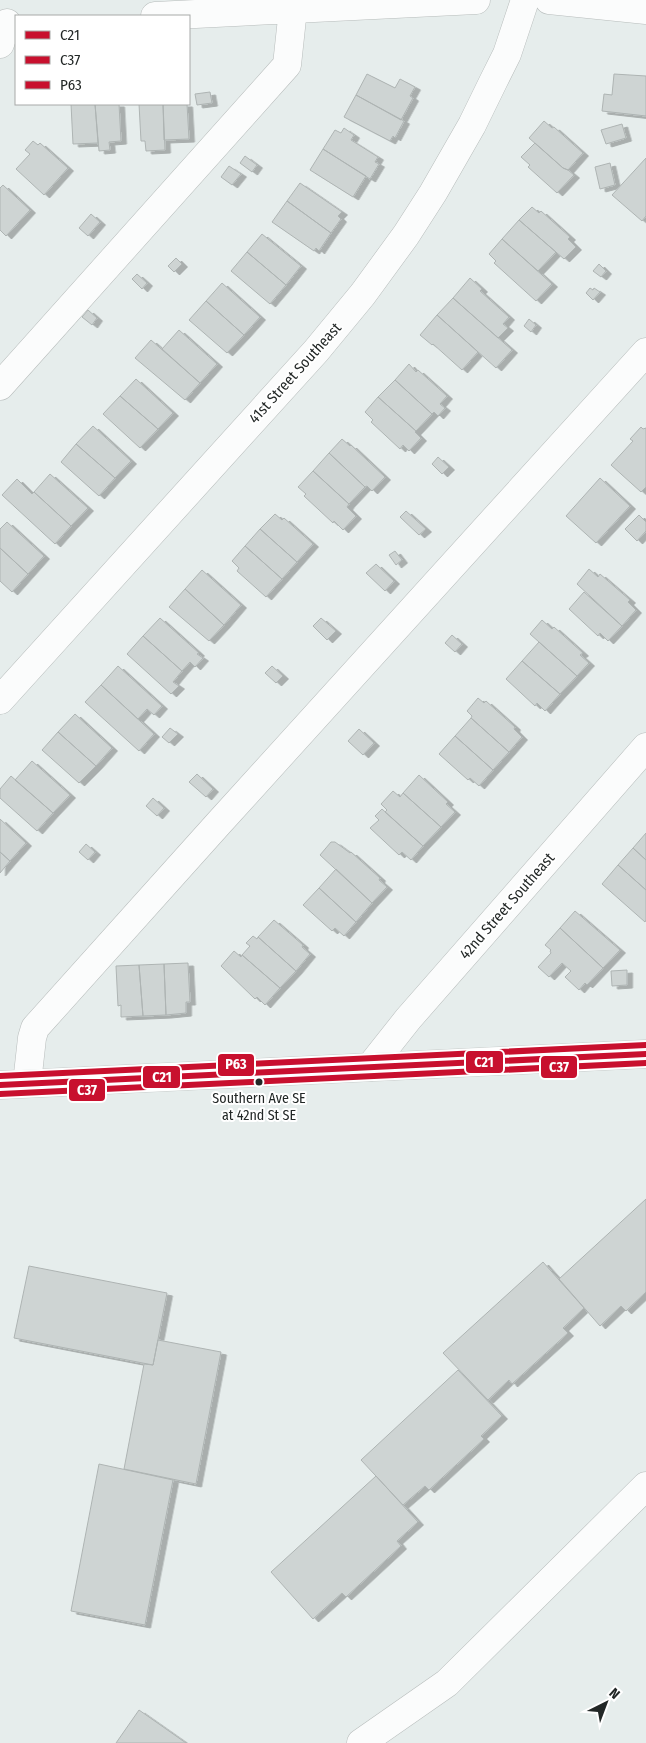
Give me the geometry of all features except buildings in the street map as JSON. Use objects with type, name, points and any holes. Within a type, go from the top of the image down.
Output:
[{"type":"main road","points":[[0,1085],[646,1054]]},
{"type":"street","points":[[175,15],[476,0]]},
{"type":"street","name":"41st Street Southeast","points":[[0,700],[316,351],[363,294],[437,187],[467,133],[507,54],[525,0]]},
{"type":"street","points":[[550,0],[646,10]]},
{"type":"street","points":[[0,386],[288,65],[293,9]]},
{"type":"street","points":[[27,1083],[32,1038],[35,1028],[646,352]]},
{"type":"street","name":"42nd Street Southeast","points":[[370,1067],[408,1019],[646,747]]},
{"type":"street","points":[[361,1743],[447,1683],[646,1486]]},
{"type":"transit line","name":"P63","points":[[0,1076],[646,1045]]},
{"type":"transit line","name":"C21","points":[[0,1085],[646,1054]]},
{"type":"transit line","name":"C37","points":[[0,1094],[646,1063]]},
{"type":"place","name":"Southern Ave SE at 42nd St SE","points":[[259,1082]]}]
